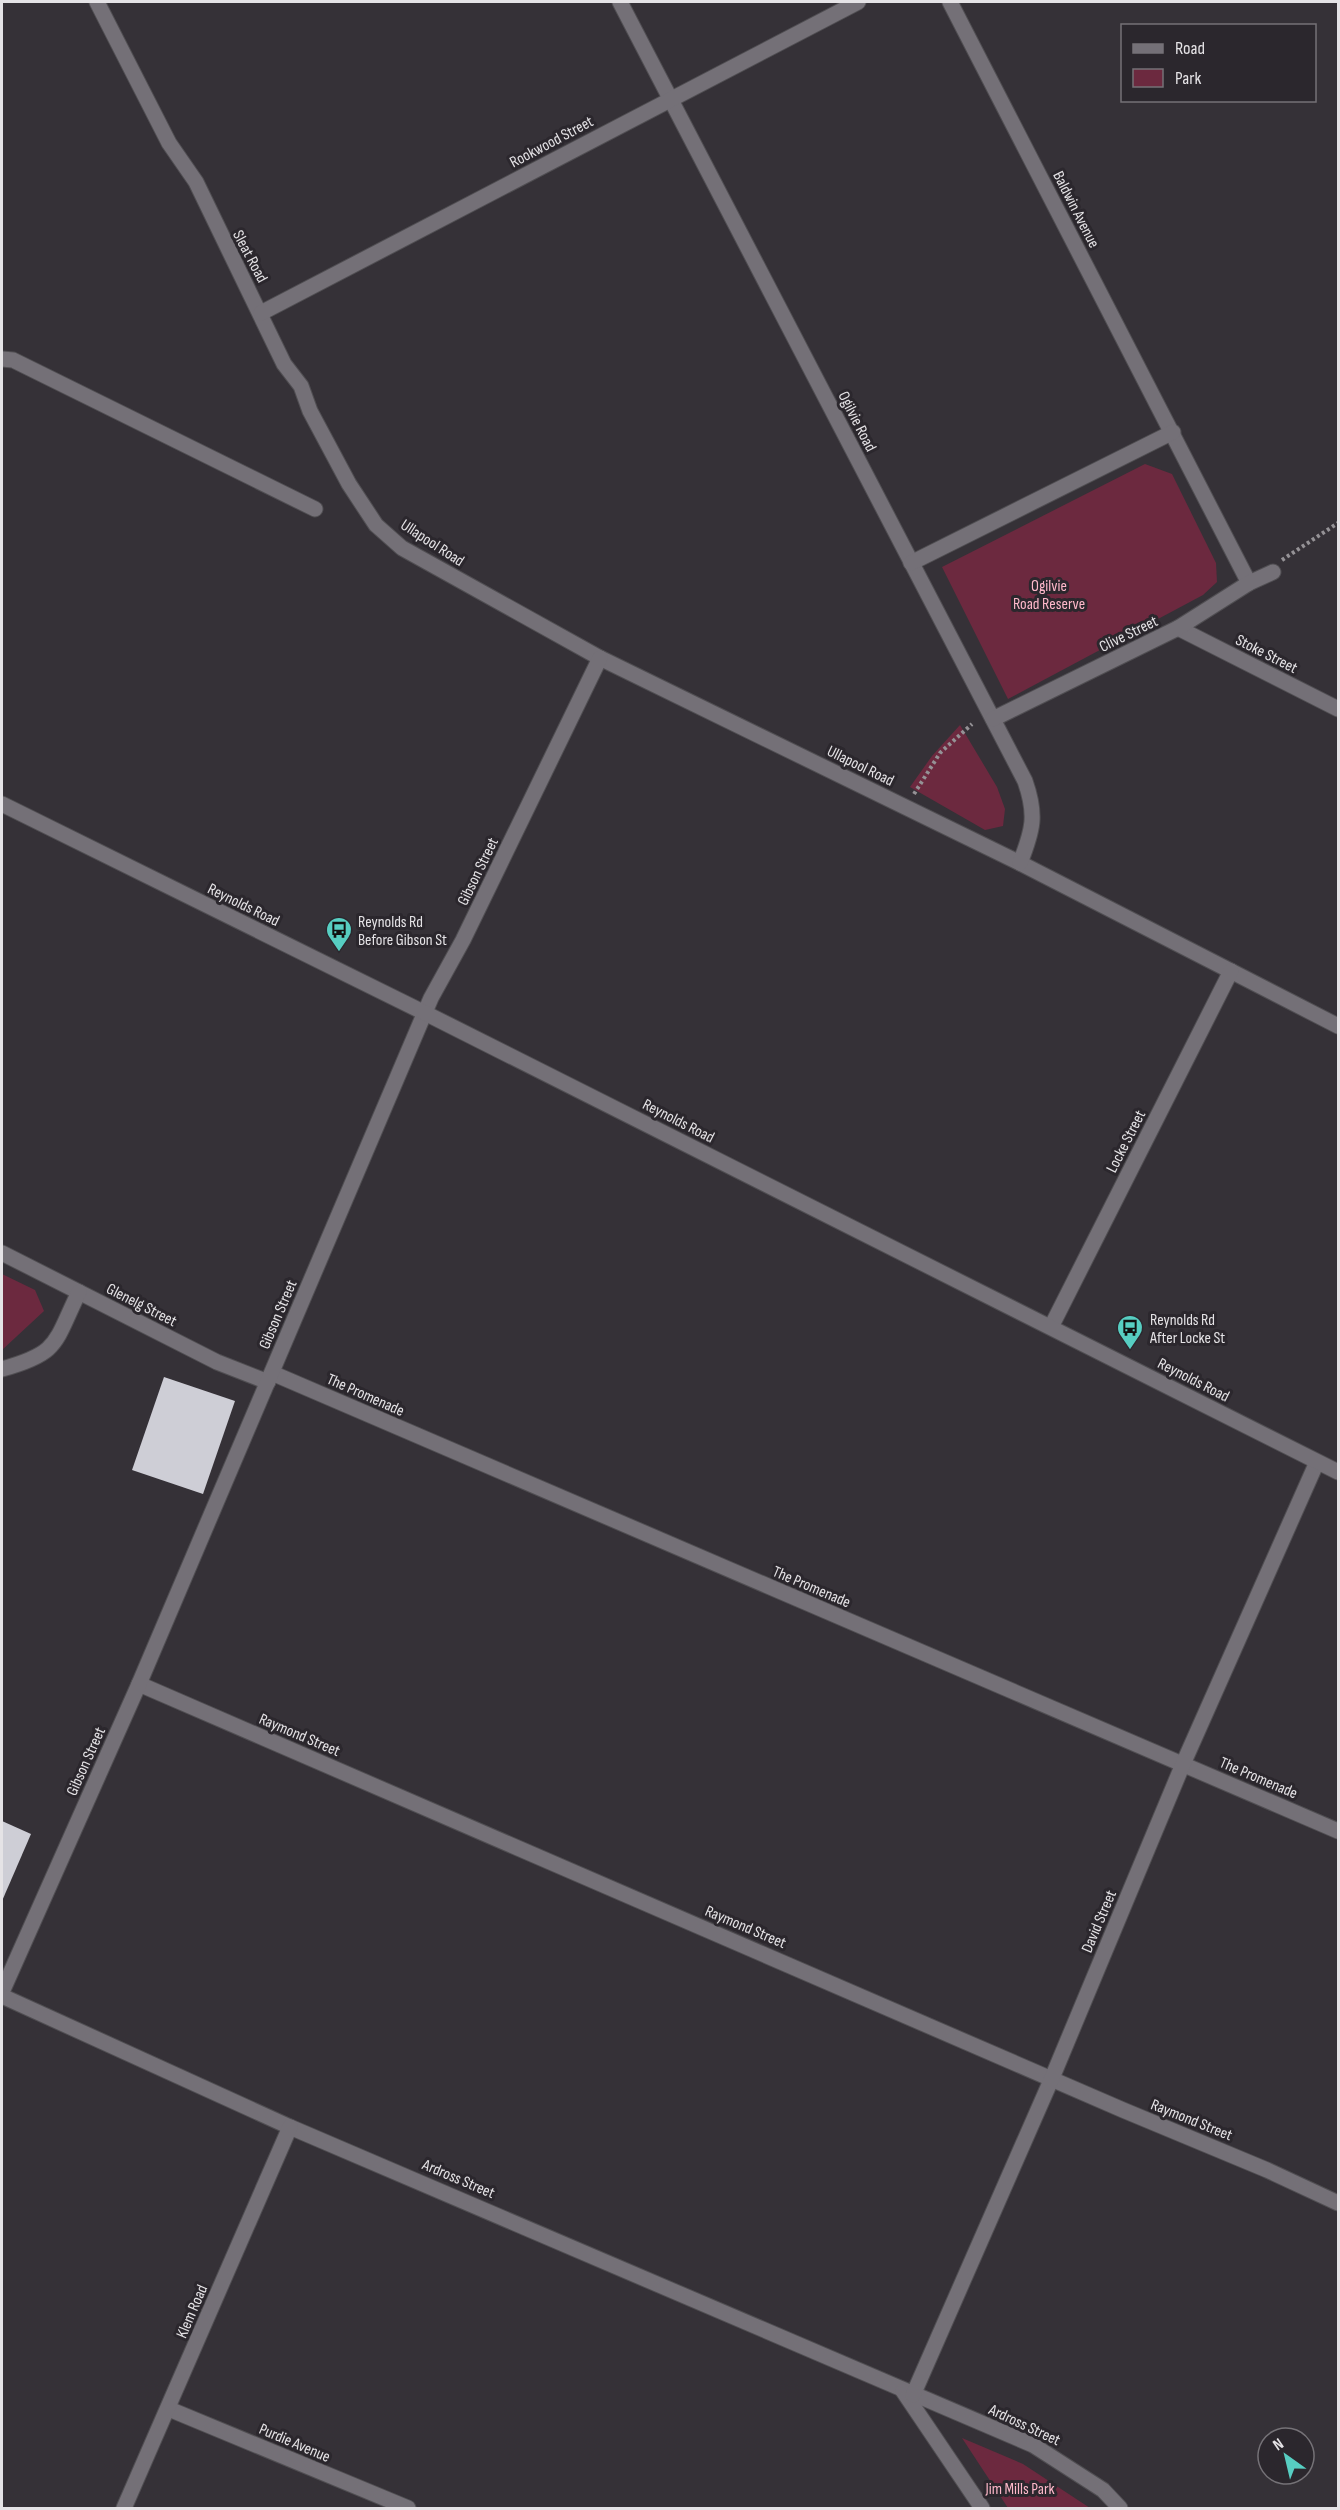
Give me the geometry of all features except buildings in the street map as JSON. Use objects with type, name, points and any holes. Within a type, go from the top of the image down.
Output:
[{"type":"street","name":"Sleat Road","points":[[98,2],[170,143],[196,182],[209,215],[261,313],[284,364],[302,386],[310,411],[349,484],[376,525]]},
{"type":"street","name":"Ogilvie Road","points":[[620,2],[993,719],[1031,798],[1033,826],[1020,862]]},
{"type":"street","name":"Rookwood Street","points":[[261,313],[858,2]]},
{"type":"street","name":"Baldwin Avenue","points":[[950,2],[1249,583]]},
{"type":"street","points":[[2,359],[13,360],[315,509]]},
{"type":"street","points":[[911,563],[1173,432]]},
{"type":"street","name":"Ullapool Road","points":[[376,525],[402,548],[600,658],[1020,862],[1338,1026]]},
{"type":"street","name":"Clive Street","points":[[993,719],[1178,628],[1249,583],[1273,572]]},
{"type":"street","name":"Stoke Street","points":[[1178,628],[1338,709]]},
{"type":"street","name":"Gibson Street","points":[[2,1994],[139,1684],[425,1013],[600,658]]},
{"type":"street","name":"Reynolds Road","points":[[2,804],[425,1013],[1338,1472]]},
{"type":"street","name":"Locke Street","points":[[1051,1327],[1231,971]]},
{"type":"street","name":"Glenelg Street","points":[[2,1253],[217,1362],[270,1377]]},
{"type":"street","points":[[2,1369],[43,1355],[53,1347],[79,1292]]},
{"type":"street","name":"The Promenade","points":[[270,1377],[1338,1831]]},
{"type":"street","name":"David Street","points":[[908,2393],[1053,2078],[1183,1764],[1317,1461]]},
{"type":"street","name":"Raymond Street","points":[[139,1684],[1267,2170],[1338,2203]]},
{"type":"street","name":"Ardross Street","points":[[2,1994],[290,2127],[1033,2445],[1103,2490],[1120,2508]]},
{"type":"street","name":"Klem Road","points":[[124,2508],[290,2127]]},
{"type":"street","points":[[908,2393],[982,2508]]},
{"type":"street","name":"Purdie Avenue","points":[[169,2409],[408,2508]]},
{"type":"path","points":[[1273,572],[1273,566],[1338,523]]},
{"type":"path","points":[[906,807],[940,753],[972,723]]},
{"type":"green space","name":"Ogilvie Road Reserve","points":[[1145,464],[1172,474],[1216,563],[1217,582],[1203,595],[1008,699],[942,567]]},
{"type":"green space","points":[[960,725],[997,787],[1005,809],[1003,826],[985,830],[910,787],[932,756]]},
{"type":"green space","points":[[2,1274],[35,1290],[44,1311],[2,1350]]},
{"type":"green space","name":"Jim Mills Park","points":[[962,2438],[1023,2464],[1090,2508],[1008,2508]]},
{"type":"place","name":"Reynolds Rd Before Gibson St","points":[[339,953]]},
{"type":"place","name":"Reynolds Rd After Locke St","points":[[1130,1351]]}]
